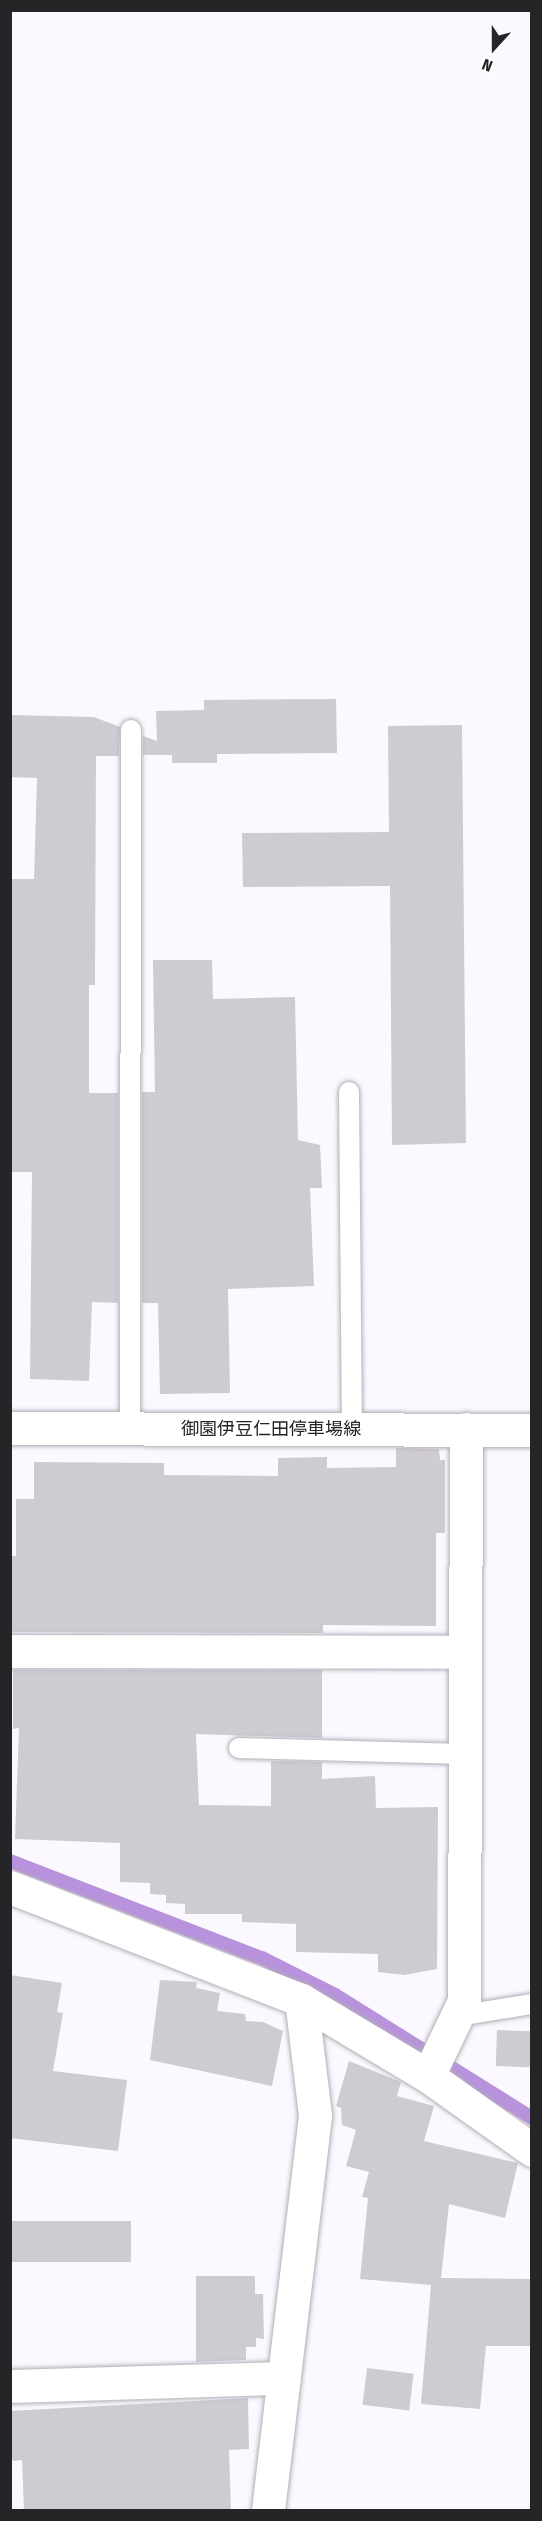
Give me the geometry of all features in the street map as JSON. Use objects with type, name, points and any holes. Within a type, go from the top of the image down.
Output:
[{"type":"street","name":"御園伊豆仁田停車場線","points":[[10,1428],[531,1430]]},
{"type":"street","points":[[428,2076],[464,2001],[466,1429]]},
{"type":"street","points":[[10,1651],[465,1652]]},
{"type":"street","points":[[10,1887],[301,2000],[428,2076],[531,2150]]},
{"type":"street","points":[[268,2511],[315,2115],[301,2000]]},
{"type":"street","points":[[10,2386],[284,2378]]},
{"type":"lane","points":[[130,1428],[131,730]]},
{"type":"lane","points":[[349,1092],[352,1429]]},
{"type":"lane","points":[[239,1748],[464,1754]]},
{"type":"lane","points":[[457,2016],[531,2004]]},
{"type":"building","points":[[336,699],[337,753],[217,754],[217,763],[172,763],[172,755],[143,755],[143,736],[157,741],[156,711],[204,710],[204,700]]},
{"type":"building","points":[[10,715],[94,717],[120,727],[119,756],[96,756],[95,985],[89,985],[89,1093],[118,1093],[118,1303],[92,1302],[89,1381],[30,1379],[32,1172],[10,1172],[10,879],[34,879],[37,778],[10,777]]},
{"type":"building","points":[[462,725],[466,1143],[392,1145],[390,886],[243,887],[242,833],[389,832],[388,726]]},
{"type":"building","points":[[153,960],[212,960],[213,999],[295,997],[298,1140],[320,1145],[322,1188],[310,1188],[314,1286],[228,1289],[230,1393],[160,1394],[158,1303],[142,1303],[142,1092],[155,1092]]},
{"type":"building","points":[[396,1448],[439,1449],[440,1460],[445,1460],[445,1533],[436,1533],[436,1626],[323,1625],[323,1633],[12,1632],[10,1556],[16,1556],[16,1499],[34,1499],[34,1462],[164,1463],[164,1475],[278,1476],[278,1458],[327,1457],[327,1468],[396,1467]]},
{"type":"building","points":[[13,1670],[322,1670],[322,1738],[196,1734],[199,1805],[271,1806],[271,1761],[322,1762],[322,1779],[375,1776],[376,1808],[438,1807],[437,1969],[404,1975],[378,1972],[378,1954],[296,1952],[296,1924],[242,1922],[242,1914],[185,1914],[185,1904],[166,1903],[166,1895],[150,1894],[150,1883],[120,1882],[120,1843],[15,1839],[19,1728],[13,1729]]},
{"type":"building","points":[[10,1975],[62,1983],[57,2012],[63,2013],[53,2071],[127,2080],[118,2151],[10,2138]]},
{"type":"building","points":[[160,1980],[197,1982],[196,1988],[220,1993],[217,2011],[245,2014],[246,2021],[263,2022],[283,2031],[272,2086],[150,2060]]},
{"type":"building","points":[[497,2030],[531,2031],[530,2067],[496,2066]]},
{"type":"building","points":[[349,2061],[401,2082],[397,2096],[434,2106],[424,2141],[518,2163],[505,2218],[449,2204],[441,2278],[531,2279],[531,2346],[486,2346],[480,2409],[421,2404],[431,2285],[360,2279],[368,2198],[362,2197],[369,2172],[346,2166],[356,2130],[342,2125],[341,2108],[336,2106]]},
{"type":"building","points":[[10,2221],[131,2221],[131,2262],[10,2262]]},
{"type":"building","points":[[196,2276],[255,2276],[255,2294],[263,2294],[264,2339],[256,2338],[256,2347],[246,2347],[246,2360],[196,2362]]},
{"type":"building","points":[[367,2368],[414,2374],[409,2410],[362,2405]]},
{"type":"building","points":[[248,2398],[249,2449],[229,2450],[231,2511],[24,2511],[22,2460],[13,2461],[10,2450],[10,2411]]},
{"type":"waterway","points":[[10,1861],[262,1958],[335,1995],[532,2118]]}]
